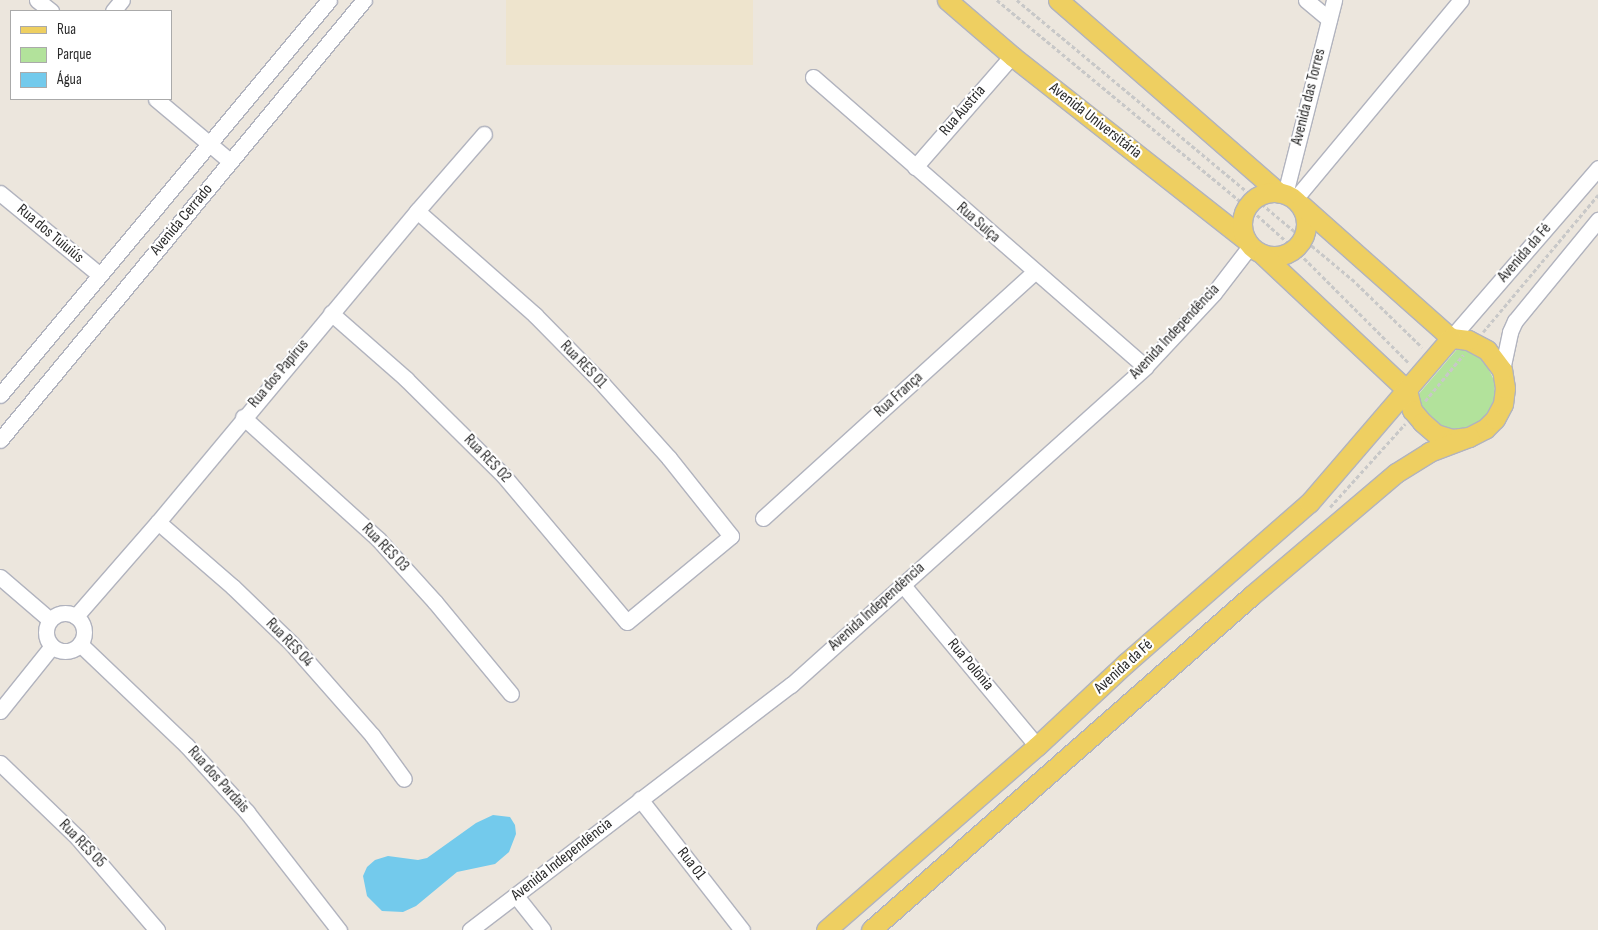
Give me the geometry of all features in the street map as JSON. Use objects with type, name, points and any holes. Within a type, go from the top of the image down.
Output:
[{"type":"main road","name":"Avenida Universitária","points":[[947,0],[1012,56],[1253,247],[1407,390],[1412,410],[1436,434],[1452,439],[1469,438]]},
{"type":"main road","points":[[1058,0],[1452,338],[1468,340],[1484,347],[1502,370],[1505,388],[1503,404],[1495,419],[1485,429],[1469,438]]},
{"type":"main road","points":[[1263,194],[1290,198],[1306,222],[1299,244],[1279,256],[1253,247],[1242,230],[1242,219],[1251,203],[1263,194]]},
{"type":"main road","points":[[1407,390],[1452,338]]},
{"type":"main road","name":"Avenida da Fé","points":[[826,930],[1037,746],[1126,663],[1309,503],[1407,390]]},
{"type":"main road","name":"Avenida da Fé","points":[[871,930],[1251,596],[1396,474],[1429,452],[1469,438]]},
{"type":"street","points":[[37,0],[50,10]]},
{"type":"street","points":[[114,10],[122,0]]},
{"type":"street","name":"Avenida Cerrado","points":[[0,395],[330,0]]},
{"type":"street","name":"Avenida Cerrado","points":[[0,440],[364,0]]},
{"type":"street","points":[[1306,0],[1329,19]]},
{"type":"street","name":"Avenida das Torres","points":[[1290,198],[1334,0]]},
{"type":"street","points":[[1290,198],[1461,0]]},
{"type":"street","name":"Rua Áustria","points":[[915,167],[1012,56]]},
{"type":"street","name":"Rua Suíça","points":[[813,77],[1034,272],[1145,366]]},
{"type":"street","points":[[157,100],[230,161]]},
{"type":"street","name":"Rua dos Papírus","points":[[76,616],[158,522],[243,417],[484,134]]},
{"type":"street","name":"Avenida da Fé","points":[[1452,338],[1598,168]]},
{"type":"street","name":"Rua dos Tuiuiús","points":[[0,193],[100,276]]},
{"type":"street","name":"Rua RES 01","points":[[417,211],[535,315],[600,381],[669,458],[731,536],[627,622]]},
{"type":"street","points":[[1502,370],[1510,332],[1515,322],[1598,220]]},
{"type":"street","name":"Avenida Independência","points":[[470,930],[791,685],[1145,366],[1214,293],[1253,247]]},
{"type":"street","name":"Rua França","points":[[763,518],[1034,272]]},
{"type":"street","name":"Rua RES 02","points":[[331,313],[406,379],[503,474],[627,622]]},
{"type":"street","name":"Rua RES 03","points":[[243,417],[378,540],[440,609],[511,694]]},
{"type":"street","name":"Rua RES 04","points":[[158,522],[233,587],[292,644],[372,735],[404,779]]},
{"type":"street","points":[[0,577],[50,620]]},
{"type":"street","name":"Rua Polônia","points":[[902,584],[1037,746]]},
{"type":"street","points":[[62,613],[76,616],[84,630],[80,644],[67,652],[52,646],[46,633],[50,620],[62,613]]},
{"type":"street","name":"Rua dos Pardais","points":[[80,644],[187,746],[248,812],[339,930]]},
{"type":"street","points":[[0,711],[52,646]]},
{"type":"street","name":"Rua RES 05","points":[[0,763],[77,837],[157,930]]},
{"type":"street","name":"Rua 01","points":[[640,799],[742,930]]},
{"type":"street","points":[[516,896],[543,930]]},
{"type":"path","points":[[997,0],[1251,203],[1299,244],[1352,279],[1449,373]]},
{"type":"path","points":[[1017,0],[1299,244],[1420,374]]},
{"type":"shaded area","points":[[506,0],[753,0],[753,65],[506,65]]},
{"type":"green space","points":[[1459,347],[1476,353],[1485,362],[1494,380],[1495,397],[1488,413],[1482,420],[1465,428],[1449,429],[1438,425],[1422,413],[1417,396]]},
{"type":"water","points":[[493,815],[510,817],[515,825],[516,834],[509,852],[495,864],[457,872],[416,906],[403,912],[382,911],[367,896],[363,876],[367,867],[375,860],[388,856],[418,860],[427,858],[476,823]]}]
